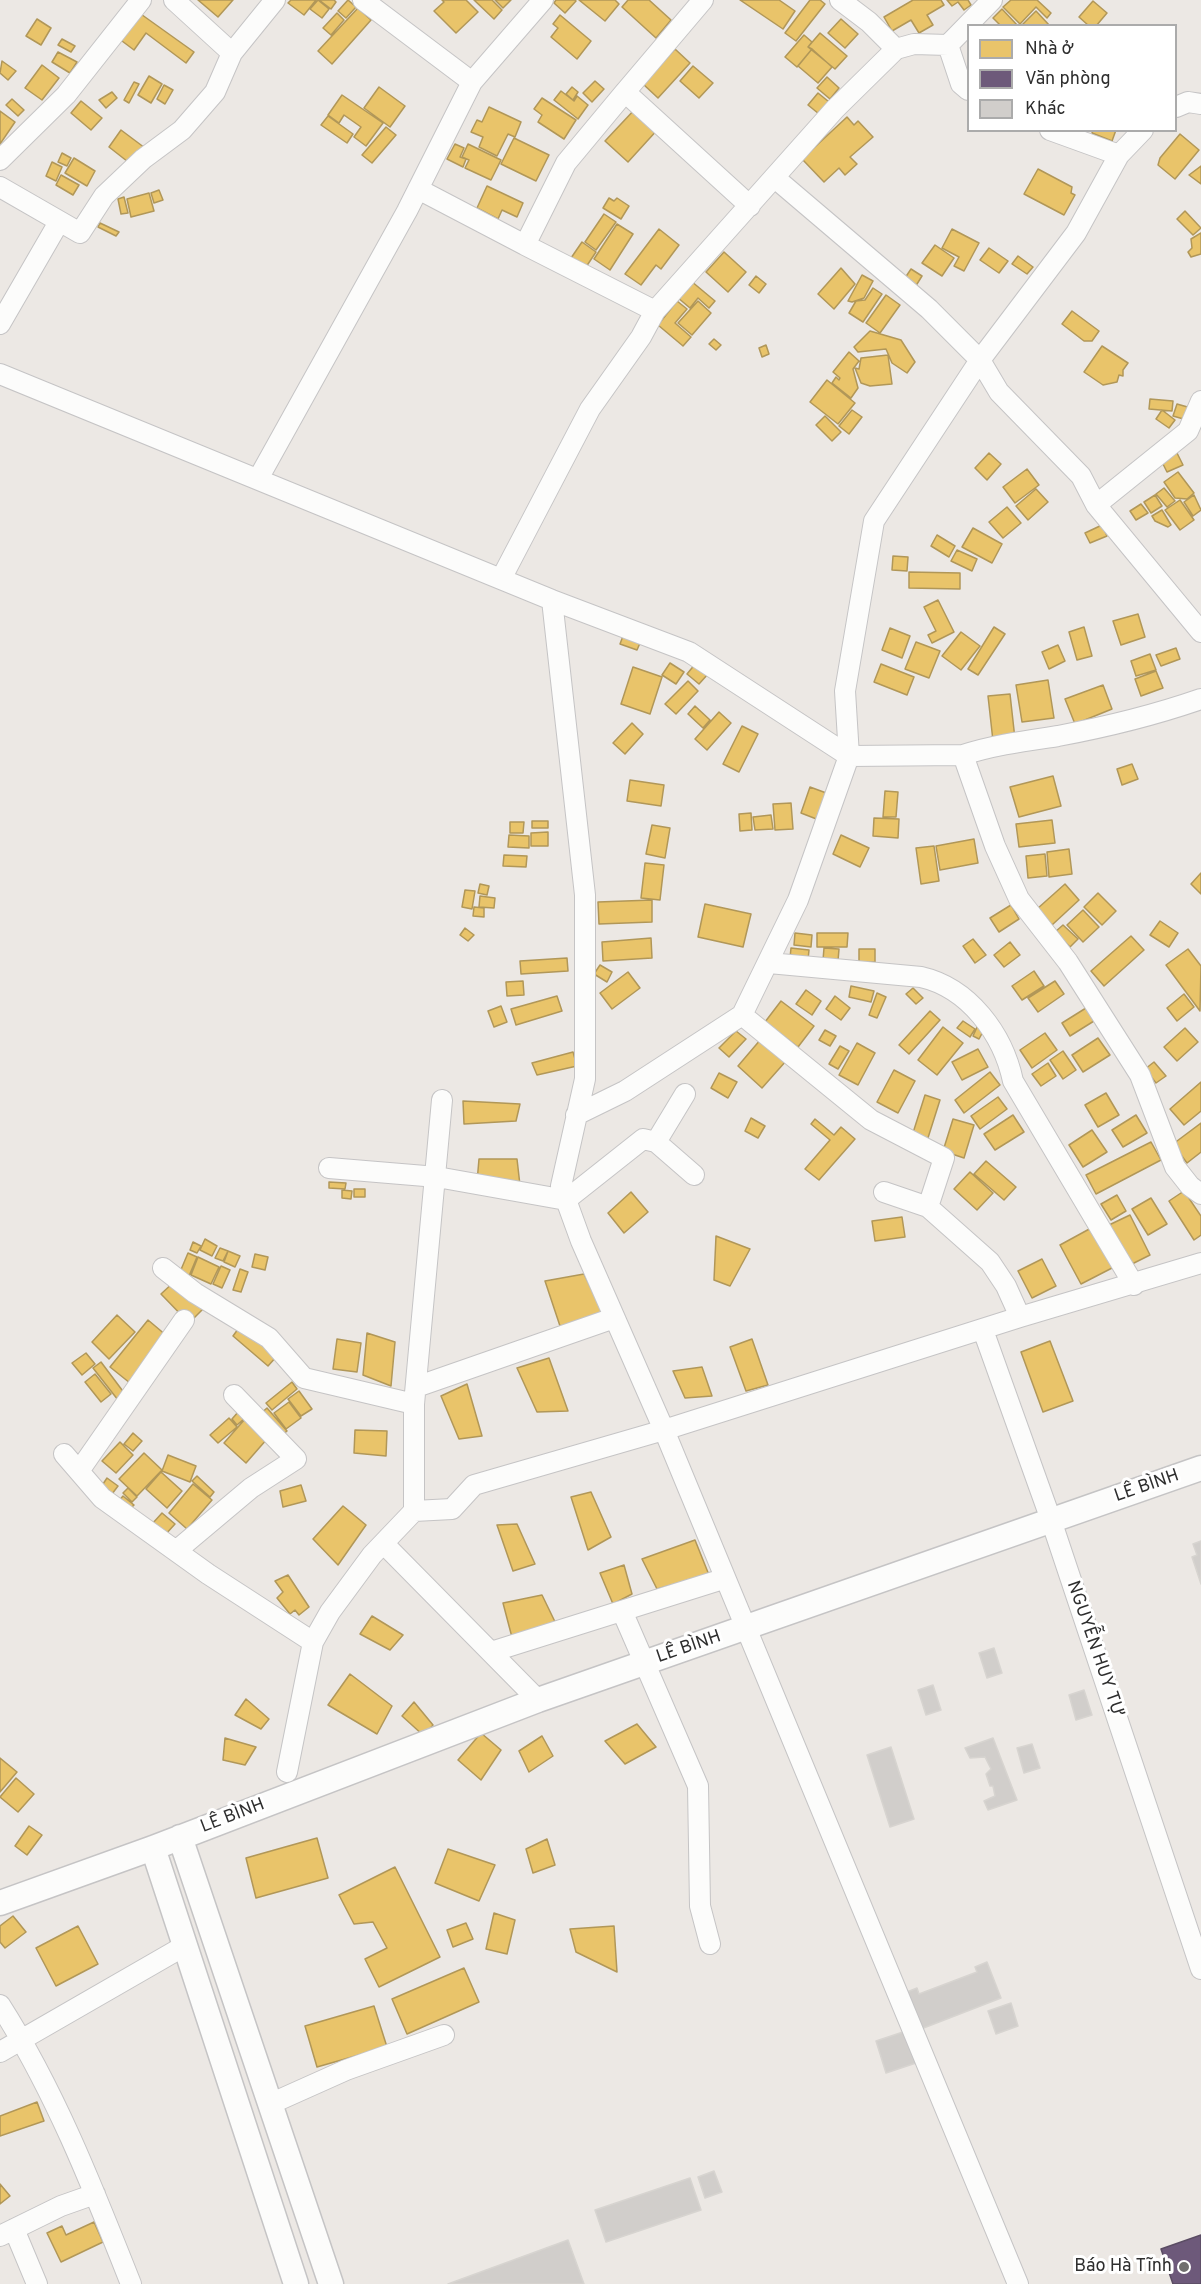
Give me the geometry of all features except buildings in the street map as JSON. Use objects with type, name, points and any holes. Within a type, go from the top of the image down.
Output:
[{"type":"street","points":[[0,160],[66,95],[141,0]]},
{"type":"street","points":[[174,0],[232,53]]},
{"type":"street","points":[[0,187],[80,233],[104,196],[143,159],[182,130],[215,92],[232,53],[275,0]]},
{"type":"street","points":[[363,0],[472,82]]},
{"type":"street","points":[[258,479],[418,189],[472,82],[543,0]]},
{"type":"street","points":[[525,245],[566,163],[703,0]]},
{"type":"street","points":[[840,0],[869,22],[896,49]]},
{"type":"street","points":[[969,24],[992,0]]},
{"type":"street","points":[[501,579],[590,409],[641,337],[655,311],[835,109],[896,49],[915,44],[948,45],[967,26]]},
{"type":"street","points":[[948,45],[961,84],[967,88]]},
{"type":"street","points":[[625,92],[750,206]]},
{"type":"street","points":[[1177,107],[1188,102],[1201,104]]},
{"type":"street","points":[[1056,132],[1119,154]]},
{"type":"street","points":[[576,1115],[625,1091],[742,1015],[798,900],[849,756],[845,691],[874,521],[980,360],[1076,233],[1119,154],[1141,132]]},
{"type":"street","points":[[775,178],[929,309],[980,360],[999,392],[1081,476],[1096,505],[1201,632]]},
{"type":"street","points":[[418,189],[655,311]]},
{"type":"street","points":[[0,324],[59,222]]},
{"type":"street","points":[[0,374],[552,600],[688,652],[849,756],[963,755],[991,746],[1059,735],[1161,713],[1201,699]]},
{"type":"street","points":[[1096,505],[1188,431],[1201,401]]},
{"type":"street","points":[[552,600],[585,895],[585,1079],[561,1186],[1018,2284]]},
{"type":"street","points":[[963,755],[995,846],[1019,899],[1068,962],[1140,1075],[1175,1167],[1190,1186],[1201,1194]]},
{"type":"street","points":[[769,963],[921,976],[941,981],[964,997],[996,1035],[1008,1057],[1013,1081],[1134,1285]]},
{"type":"street","points":[[742,1015],[871,1120],[944,1158],[928,1207]]},
{"type":"street","points":[[656,1142],[685,1094]]},
{"type":"street","points":[[287,1772],[313,1642],[330,1612],[372,1555],[414,1511],[415,1395],[442,1100]]},
{"type":"street","points":[[329,1168],[436,1177],[566,1200],[643,1139],[656,1142],[694,1175]]},
{"type":"street","points":[[884,1192],[928,1207],[990,1262],[1006,1286],[1020,1317]]},
{"type":"street","points":[[414,1511],[452,1509],[474,1485],[664,1430],[1020,1317],[1134,1285],[1201,1263]]},
{"type":"street","points":[[162,1268],[195,1293],[269,1338],[304,1378],[415,1395],[614,1318]]},
{"type":"street","points":[[79,1471],[184,1320]]},
{"type":"street","name":"NGUYỄN HUY TỰ","points":[[984,1330],[1051,1520],[1201,1969]]},
{"type":"street","points":[[176,1551],[251,1488],[296,1460],[234,1395]]},
{"type":"street","points":[[64,1454],[102,1498],[176,1551],[313,1642]]},
{"type":"street","name":"LÊ BÌNH","points":[[0,1903],[153,1848],[538,1700],[1201,1468]]},
{"type":"street","points":[[384,1544],[538,1700]]},
{"type":"street","points":[[491,1652],[723,1579]]},
{"type":"street","points":[[622,1611],[698,1786],[700,1906],[710,1944]]},
{"type":"street","name":"LÊ BÌNH","points":[[180,1837],[331,2284]]},
{"type":"street","points":[[153,1848],[296,2284]]},
{"type":"street","points":[[0,2052],[186,1945]]},
{"type":"street","points":[[0,2004],[22,2040],[95,2194],[131,2284]]},
{"type":"street","points":[[270,2104],[346,2070],[444,2036]]},
{"type":"street","points":[[37,2284],[7,2232],[61,2206],[95,2194]]},
{"type":"place","name":"Báo Hà Tĩnh","points":[[1184,2267]]}]
